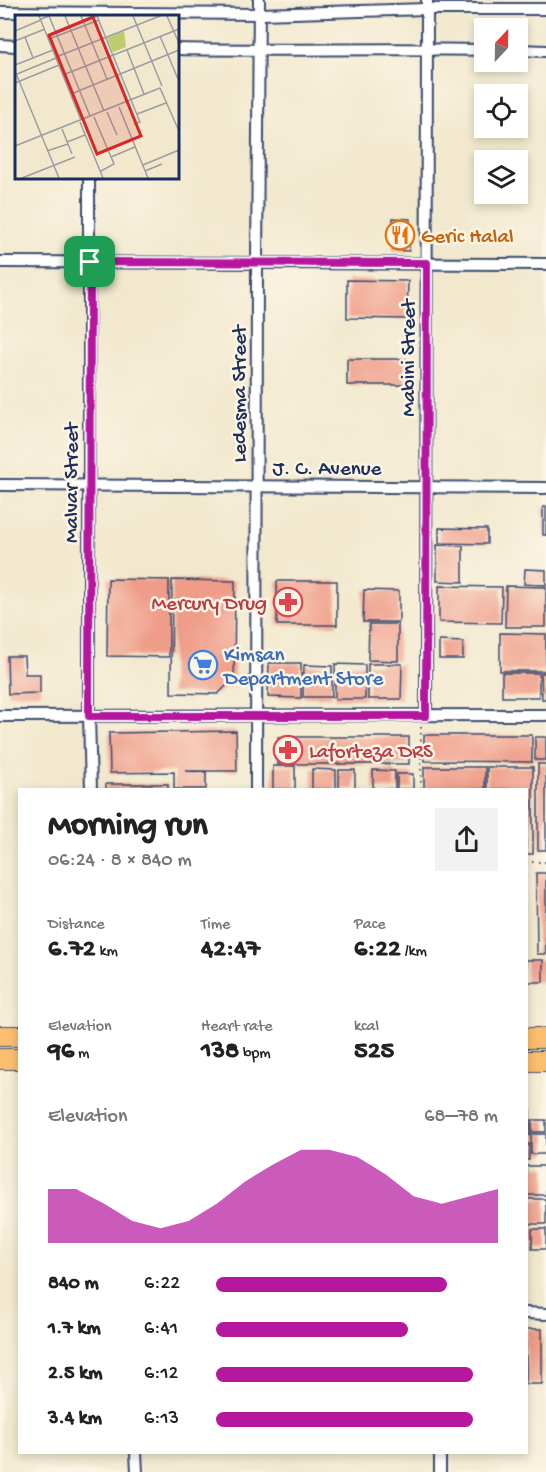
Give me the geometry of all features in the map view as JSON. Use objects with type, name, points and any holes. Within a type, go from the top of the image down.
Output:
[{"type":"highway","points":[[0,1036],[18,1036]]},
{"type":"highway","points":[[528,1038],[546,1038]]},
{"type":"highway","points":[[0,1059],[18,1059]]},
{"type":"highway","points":[[528,1061],[546,1061]]},
{"type":"street","name":"Ledesma Street","points":[[256,788],[260,0]]},
{"type":"street","points":[[0,12],[89,9],[260,14],[427,4],[546,9]]},
{"type":"street","name":"Mabini Street","points":[[423,715],[427,4]]},
{"type":"street","points":[[0,45],[15,46]]},
{"type":"street","points":[[178,49],[474,50]]},
{"type":"street","points":[[528,50],[546,51]]},
{"type":"street","name":"Malvar Street","points":[[89,178],[91,788]]},
{"type":"street","points":[[0,262],[546,264]]},
{"type":"street","name":"J. C. Avenue","points":[[0,485],[546,488]]},
{"type":"street","points":[[0,716],[546,715]]},
{"type":"street","points":[[528,1313],[546,1314]]},
{"type":"street","points":[[136,1454],[137,1472]]},
{"type":"street","points":[[440,1454],[440,1472]]},
{"type":"path","points":[[421,788],[423,715]]},
{"type":"path","points":[[528,862],[546,862]]},
{"type":"building","points":[[393,218],[410,219],[409,251],[393,250]]},
{"type":"building","points":[[347,280],[408,281],[407,319],[347,318]]},
{"type":"building","points":[[347,359],[406,359],[406,385],[347,385]]},
{"type":"building","points":[[543,507],[546,507],[546,535],[543,535]]},
{"type":"building","points":[[439,528],[487,529],[487,544],[439,543]]},
{"type":"building","points":[[437,545],[463,546],[463,582],[437,581]]},
{"type":"building","points":[[525,569],[546,570],[546,585],[524,584]]},
{"type":"building","points":[[108,579],[169,580],[169,657],[107,656]]},
{"type":"building","points":[[172,580],[235,581],[234,678],[218,694],[171,693]]},
{"type":"building","points":[[277,581],[337,581],[337,625],[277,625]]},
{"type":"building","points":[[439,586],[502,587],[501,623],[439,622]]},
{"type":"building","points":[[506,586],[546,587],[546,627],[505,627]]},
{"type":"building","points":[[364,590],[399,591],[399,622],[363,622]]},
{"type":"building","points":[[369,624],[398,624],[398,661],[368,660]]},
{"type":"building","points":[[500,633],[546,634],[546,671],[500,671]]},
{"type":"building","points":[[439,641],[463,642],[463,659],[439,659]]},
{"type":"building","points":[[7,656],[24,656],[25,674],[40,674],[40,693],[8,694]]},
{"type":"building","points":[[269,663],[301,663],[301,698],[268,697]]},
{"type":"building","points":[[335,664],[365,665],[365,699],[335,699]]},
{"type":"building","points":[[368,664],[402,664],[401,699],[368,699]]},
{"type":"building","points":[[304,665],[332,666],[332,697],[303,697]]},
{"type":"building","points":[[502,673],[539,673],[539,697],[502,697]]},
{"type":"building","points":[[541,673],[546,673],[546,699],[542,699]]},
{"type":"building","points":[[236,731],[237,771],[185,771],[206,772],[206,788],[174,788],[174,772],[110,773],[109,733]]},
{"type":"building","points":[[424,735],[532,735],[532,762],[424,761]]},
{"type":"building","points":[[278,737],[409,737],[409,764],[278,764]]},
{"type":"building","points":[[535,737],[546,737],[546,760],[535,760]]},
{"type":"building","points":[[538,764],[546,764],[546,850],[538,850]]},
{"type":"building","points":[[273,766],[295,766],[295,788],[273,788]]},
{"type":"building","points":[[424,767],[485,767],[485,788],[424,788]]},
{"type":"building","points":[[487,767],[533,767],[533,854],[528,854],[528,788],[487,788]]},
{"type":"building","points":[[312,769],[336,770],[336,788],[312,788]]},
{"type":"building","points":[[339,770],[355,770],[355,788],[339,788]]},
{"type":"building","points":[[373,770],[395,771],[395,788],[373,788]]},
{"type":"building","points":[[397,774],[413,774],[413,788],[397,788]]},
{"type":"building","points":[[106,784],[168,784],[168,788],[106,788]]},
{"type":"building","points":[[536,873],[546,873],[546,954],[537,954]]},
{"type":"building","points":[[528,960],[543,960],[543,982],[528,982]]},
{"type":"building","points":[[528,1106],[530,1106],[530,1135],[528,1135]]},
{"type":"building","points":[[532,1120],[546,1120],[546,1132],[532,1132]]},
{"type":"building","points":[[531,1134],[546,1134],[546,1154],[531,1154]]},
{"type":"building","points":[[528,1166],[546,1166],[546,1195],[528,1195]]},
{"type":"building","points":[[528,1199],[546,1199],[546,1224],[528,1224]]},
{"type":"building","points":[[532,1229],[546,1229],[546,1249],[532,1249]]},
{"type":"building","points":[[528,1329],[542,1329],[542,1384],[528,1384]]},
{"type":"place","name":"Geric Halal","points":[[400,235]]},
{"type":"place","name":"Mercury Drug","points":[[288,602]]},
{"type":"place","name":"Kimsan Department Store","points":[[203,665]]},
{"type":"place","name":"Laforteza DRS","points":[[288,750]]},
{"type":"route","points":[[90,262],[427,263],[426,716],[89,716],[90,262]]}]
